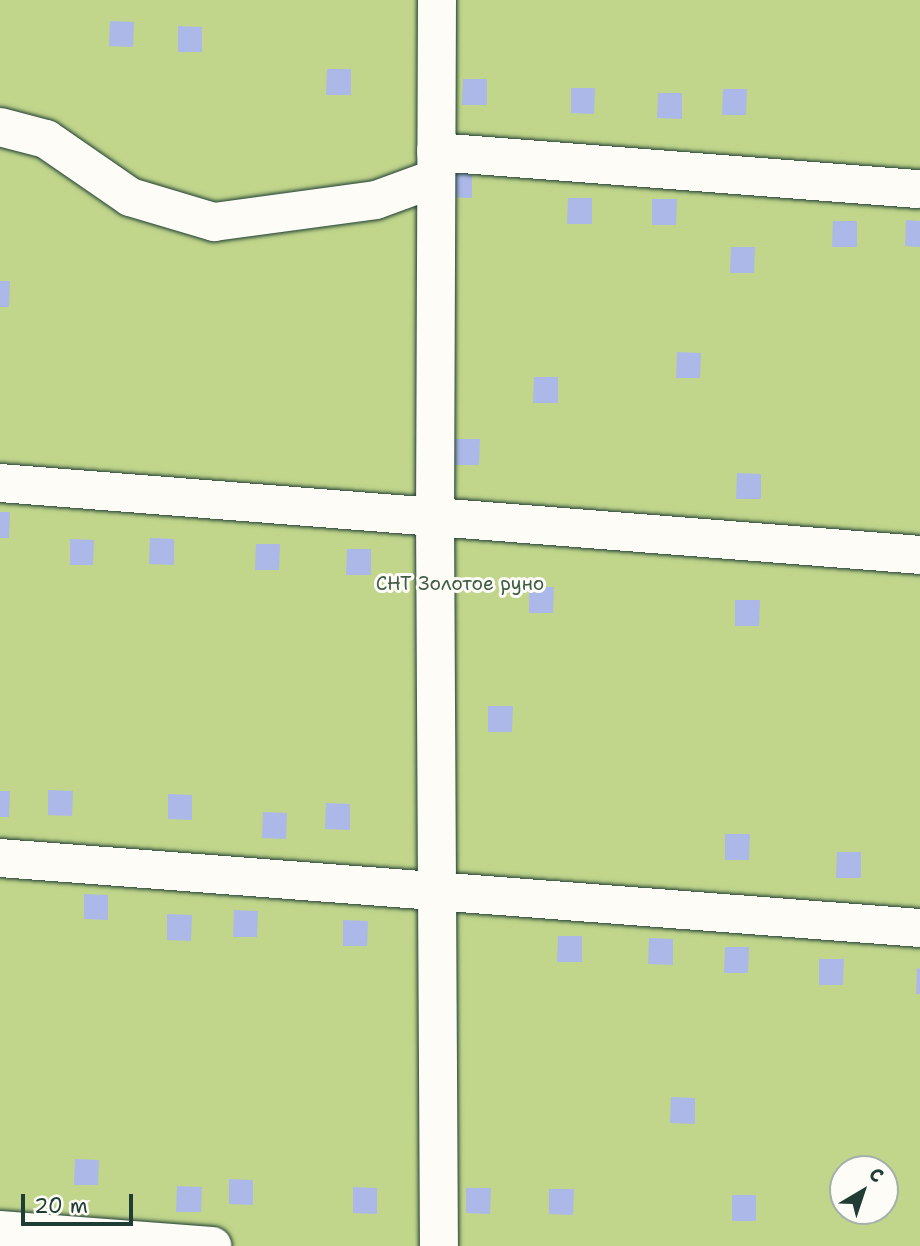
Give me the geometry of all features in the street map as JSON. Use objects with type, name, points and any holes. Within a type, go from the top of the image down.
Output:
[{"type":"street","points":[[437,0],[435,517],[439,1246]]},
{"type":"street","points":[[0,127],[46,139],[130,197],[214,222],[376,200],[436,165],[920,189]]},
{"type":"street","points":[[0,483],[920,555]]},
{"type":"street","points":[[0,858],[920,928]]},
{"type":"street","points":[[0,1230],[212,1246]]},
{"type":"green space","name":"СНТ Золотое руно","points":[[0,0],[920,0],[920,1246],[0,1246]]},
{"type":"building","points":[[110,21],[134,22],[133,47],[109,46]]},
{"type":"building","points":[[178,26],[202,27],[202,52],[178,52]]},
{"type":"building","points":[[327,69],[351,69],[351,95],[326,95]]},
{"type":"building","points":[[463,79],[487,79],[487,105],[462,105]]},
{"type":"building","points":[[571,88],[595,88],[594,114],[571,113]]},
{"type":"building","points":[[723,89],[747,89],[746,115],[722,115]]},
{"type":"building","points":[[658,93],[682,93],[682,119],[657,118]]},
{"type":"building","points":[[448,172],[472,172],[472,198],[447,197]]},
{"type":"building","points":[[568,198],[592,198],[592,224],[567,224]]},
{"type":"building","points":[[652,199],[677,199],[676,225],[652,225]]},
{"type":"building","points":[[906,220],[920,221],[920,247],[905,246]]},
{"type":"building","points":[[833,221],[857,221],[857,247],[832,247]]},
{"type":"building","points":[[731,247],[755,247],[754,273],[730,273]]},
{"type":"building","points":[[0,281],[10,281],[9,307],[0,307]]},
{"type":"building","points":[[677,352],[701,353],[700,378],[676,378]]},
{"type":"building","points":[[534,377],[558,377],[558,403],[533,403]]},
{"type":"building","points":[[455,439],[480,439],[479,465],[455,465]]},
{"type":"building","points":[[737,473],[761,474],[761,499],[736,499]]},
{"type":"building","points":[[0,512],[10,512],[9,538],[0,538]]},
{"type":"building","points":[[150,538],[174,539],[174,565],[149,564]]},
{"type":"building","points":[[70,539],[94,540],[93,565],[70,565]]},
{"type":"building","points":[[256,544],[280,544],[279,570],[255,570]]},
{"type":"building","points":[[347,549],[371,549],[371,575],[346,575]]},
{"type":"building","points":[[529,587],[554,587],[553,613],[529,613]]},
{"type":"building","points":[[735,600],[760,600],[759,626],[735,626]]},
{"type":"building","points":[[488,706],[513,706],[512,732],[488,732]]},
{"type":"building","points":[[48,790],[73,791],[72,816],[48,815]]},
{"type":"building","points":[[0,791],[10,791],[9,817],[0,817]]},
{"type":"building","points":[[168,794],[192,795],[192,820],[168,819]]},
{"type":"building","points":[[326,803],[350,804],[350,830],[325,829]]},
{"type":"building","points":[[263,812],[287,813],[286,839],[262,838]]},
{"type":"building","points":[[725,834],[750,834],[749,860],[725,860]]},
{"type":"building","points":[[837,852],[861,852],[861,878],[836,878]]},
{"type":"building","points":[[84,894],[108,895],[108,920],[84,919]]},
{"type":"building","points":[[234,910],[258,911],[257,937],[233,937]]},
{"type":"building","points":[[167,914],[192,915],[191,941],[167,940]]},
{"type":"building","points":[[343,920],[368,921],[367,946],[343,946]]},
{"type":"building","points":[[558,936],[582,936],[582,962],[557,962]]},
{"type":"building","points":[[649,938],[673,939],[673,965],[648,964]]},
{"type":"building","points":[[725,947],[749,947],[748,973],[724,973]]},
{"type":"building","points":[[819,959],[844,959],[843,985],[819,985]]},
{"type":"building","points":[[917,968],[920,969],[920,994],[916,994]]},
{"type":"building","points":[[671,1097],[695,1098],[695,1124],[670,1123]]},
{"type":"building","points":[[75,1159],[99,1160],[98,1185],[74,1185]]},
{"type":"building","points":[[229,1179],[253,1180],[253,1205],[229,1204]]},
{"type":"building","points":[[177,1186],[202,1187],[201,1212],[176,1212]]},
{"type":"building","points":[[353,1187],[377,1188],[377,1214],[353,1213]]},
{"type":"building","points":[[466,1188],[491,1188],[490,1214],[466,1213]]},
{"type":"building","points":[[549,1189],[574,1189],[573,1215],[549,1214]]},
{"type":"building","points":[[732,1195],[756,1195],[756,1221],[732,1221]]}]
